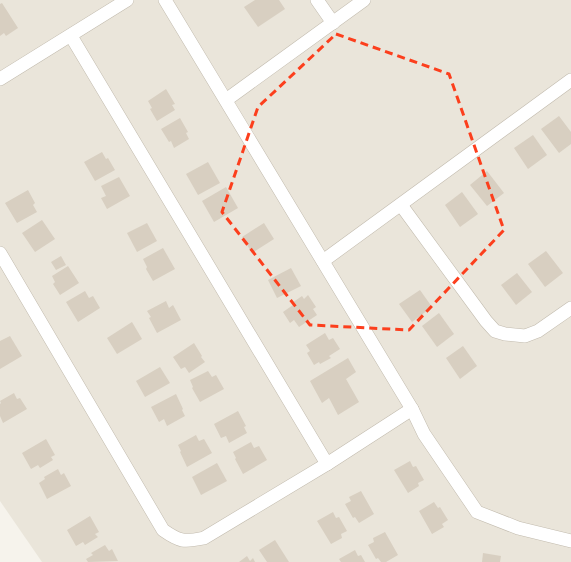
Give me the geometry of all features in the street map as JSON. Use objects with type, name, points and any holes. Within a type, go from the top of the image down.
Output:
[{"type":"street","points":[[0,79],[127,0]]},
{"type":"street","points":[[165,0],[412,409],[424,434],[477,512],[518,528],[571,540]]},
{"type":"street","points":[[317,0],[333,23]]},
{"type":"street","points":[[226,100],[364,0]]},
{"type":"street","points":[[71,36],[327,464]]},
{"type":"street","points":[[323,261],[571,80]]},
{"type":"street","points":[[401,205],[486,321],[495,331],[513,336],[525,336],[538,331],[571,308]]},
{"type":"street","points":[[0,253],[163,530],[185,541],[204,538],[327,464],[412,409]]},
{"type":"highlighted area","points":[[336,34],[449,74],[504,230],[409,330],[310,325],[222,212],[258,107]]},
{"type":"shaded area","points":[[0,0],[571,0],[571,562],[42,562],[0,501]]},
{"type":"building","points":[[255,0],[279,0],[285,9],[258,27],[244,7]]},
{"type":"building","points":[[2,3],[18,28],[6,36],[4,33],[0,36],[0,4]]},
{"type":"building","points":[[166,89],[175,104],[172,105],[175,110],[157,121],[150,109],[152,108],[148,101]]},
{"type":"building","points":[[559,116],[571,132],[571,144],[559,153],[541,129]]},
{"type":"building","points":[[180,118],[188,132],[186,133],[189,139],[174,148],[171,141],[169,142],[161,129]]},
{"type":"building","points":[[533,135],[547,155],[528,169],[514,148]]},
{"type":"building","points":[[102,152],[106,159],[108,158],[115,170],[95,181],[84,162]]},
{"type":"building","points":[[208,162],[220,183],[198,195],[186,174]]},
{"type":"building","points":[[487,171],[504,193],[487,206],[470,185]]},
{"type":"building","points":[[119,177],[130,196],[107,209],[101,198],[106,196],[101,186]]},
{"type":"building","points":[[226,187],[238,208],[214,222],[202,201]]},
{"type":"building","points":[[28,190],[35,203],[33,205],[37,212],[17,223],[5,203]]},
{"type":"building","points":[[462,192],[478,214],[460,227],[445,205]]},
{"type":"building","points":[[42,220],[55,239],[35,252],[22,233]]},
{"type":"building","points":[[147,223],[157,241],[137,252],[127,233]]},
{"type":"building","points":[[264,223],[274,239],[252,253],[242,237]]},
{"type":"building","points":[[163,248],[175,269],[153,281],[146,269],[147,267],[143,259]]},
{"type":"building","points":[[546,251],[563,273],[545,287],[528,264]]},
{"type":"building","points":[[61,256],[66,265],[56,270],[51,262]]},
{"type":"building","points":[[68,266],[79,283],[60,295],[53,284],[55,282],[52,276]]},
{"type":"building","points":[[291,268],[301,286],[277,298],[268,280]]},
{"type":"building","points":[[517,273],[532,292],[516,305],[501,285]]},
{"type":"building","points":[[420,290],[432,307],[412,322],[399,304]]},
{"type":"building","points":[[85,291],[89,298],[93,296],[100,308],[78,322],[66,302]]},
{"type":"building","points":[[308,295],[316,307],[313,309],[317,315],[299,327],[294,320],[290,323],[283,312],[302,296],[304,299]]},
{"type":"building","points":[[166,301],[169,308],[173,305],[181,320],[157,333],[147,311]]},
{"type":"building","points":[[439,313],[454,334],[437,347],[422,326]]},
{"type":"building","points":[[132,322],[142,339],[117,354],[107,338]]},
{"type":"building","points":[[325,333],[329,340],[333,338],[340,349],[329,356],[331,358],[320,364],[319,362],[314,365],[307,353],[310,351],[306,345]]},
{"type":"building","points":[[10,336],[22,356],[0,369],[0,341]]},
{"type":"building","points":[[194,343],[205,362],[189,373],[185,367],[181,369],[173,357]]},
{"type":"building","points":[[463,346],[477,366],[460,379],[446,358]]},
{"type":"building","points":[[348,358],[356,372],[346,379],[359,402],[338,415],[329,398],[322,403],[310,381]]},
{"type":"building","points":[[160,367],[170,383],[145,397],[136,381]]},
{"type":"building","points":[[208,371],[212,377],[216,375],[224,389],[200,402],[192,388],[193,387],[190,380]]},
{"type":"building","points":[[14,393],[17,399],[20,398],[27,409],[3,423],[0,416],[0,401]]},
{"type":"building","points":[[176,394],[185,416],[167,426],[164,419],[159,422],[151,407]]},
{"type":"building","points":[[238,411],[246,426],[244,427],[247,433],[229,443],[226,436],[221,438],[214,424]]},
{"type":"building","points":[[196,435],[199,441],[204,439],[212,453],[187,467],[178,445]]},
{"type":"building","points":[[46,439],[55,455],[51,457],[53,460],[40,468],[38,465],[31,469],[22,453]]},
{"type":"building","points":[[251,442],[254,448],[259,446],[267,460],[243,474],[233,452]]},
{"type":"building","points":[[410,461],[413,467],[416,466],[424,480],[418,483],[419,486],[408,493],[394,470]]},
{"type":"building","points":[[217,463],[227,481],[201,495],[192,477]]},
{"type":"building","points":[[58,469],[61,475],[64,473],[71,486],[47,499],[39,483],[45,479],[44,477]]},
{"type":"building","points":[[361,491],[374,514],[359,523],[355,517],[353,518],[345,504],[351,501],[349,497]]},
{"type":"building","points":[[434,502],[438,508],[440,507],[448,520],[442,524],[444,527],[432,534],[419,511]]},
{"type":"building","points":[[333,512],[336,518],[339,517],[347,531],[341,534],[342,538],[331,544],[317,521]]},
{"type":"building","points":[[90,516],[99,532],[95,534],[98,537],[85,545],[83,542],[76,546],[67,530]]},
{"type":"building","points":[[385,532],[398,555],[386,562],[381,562],[378,558],[376,559],[368,545],[374,542],[373,538]]},
{"type":"building","points":[[275,540],[289,562],[267,562],[259,550]]},
{"type":"building","points":[[105,545],[109,551],[112,549],[118,561],[88,562],[86,559],[93,555],[91,553]]},
{"type":"building","points":[[355,550],[358,556],[361,555],[365,562],[341,562],[339,559]]},
{"type":"building","points":[[483,553],[501,556],[500,562],[482,562]]},
{"type":"building","points":[[247,556],[250,561],[253,558],[255,562],[239,562]]}]
